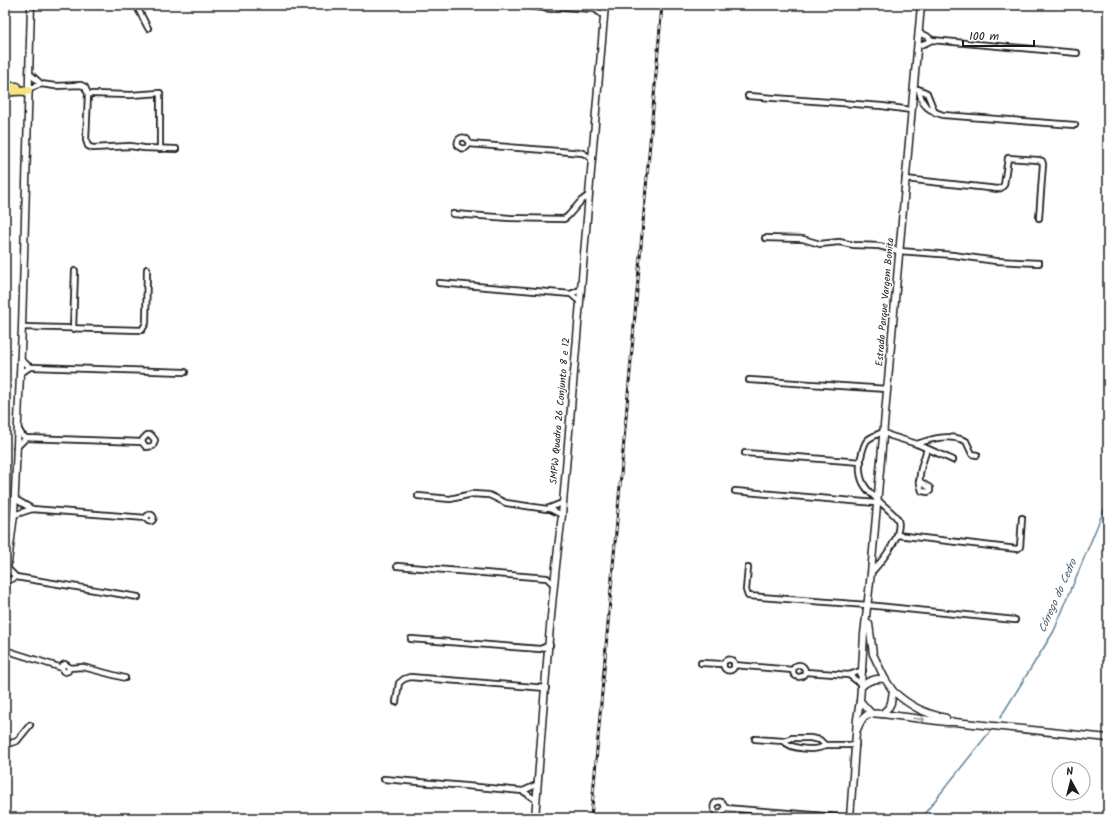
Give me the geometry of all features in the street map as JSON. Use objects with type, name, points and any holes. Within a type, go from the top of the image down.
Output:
[{"type":"highway","points":[[5,84],[12,87],[28,89]]},
{"type":"highway","points":[[5,94],[13,90],[28,89]]},
{"type":"street","points":[[6,584],[15,499],[22,327],[31,5]]},
{"type":"street","points":[[136,5],[148,28]]},
{"type":"street","points":[[522,5],[552,9],[562,7],[595,9],[604,5]]},
{"type":"street","name":"SMPW Quadra 26 Conjunto 8 e 12","points":[[535,818],[550,645],[553,584],[562,515],[604,5]]},
{"type":"street","name":"Estrada Parque Vargem Bonita","points":[[884,679],[873,654],[868,626],[869,603],[921,5]]},
{"type":"street","points":[[595,9],[604,16]]},
{"type":"street","points":[[918,33],[932,40],[1077,53]]},
{"type":"street","points":[[917,46],[932,40]]},
{"type":"street","points":[[29,73],[42,84]]},
{"type":"street","points":[[28,89],[42,84],[54,86],[83,85],[88,94],[86,140],[88,146],[93,148],[130,146],[176,149]]},
{"type":"street","points":[[913,86],[919,90],[927,92],[935,113]]},
{"type":"street","points":[[919,90],[922,102],[926,107],[935,113],[943,115],[1075,125]]},
{"type":"street","points":[[88,94],[131,95],[160,93],[160,149]]},
{"type":"street","points":[[748,96],[882,106],[911,110]]},
{"type":"street","points":[[469,144],[584,153],[592,159]]},
{"type":"street","points":[[584,153],[593,148]]},
{"type":"street","points":[[905,179],[998,189],[1004,185],[1008,158],[1042,161],[1039,218]]},
{"type":"street","points":[[453,214],[510,218],[564,219],[580,201],[589,195]]},
{"type":"street","points":[[765,238],[804,239],[820,244],[840,242],[854,245],[880,246],[899,251],[1039,264]]},
{"type":"street","points":[[22,327],[142,330],[146,323],[147,269]]},
{"type":"street","points":[[73,329],[75,271]]},
{"type":"street","points":[[439,283],[571,294],[580,290]]},
{"type":"street","points":[[571,294],[579,301]]},
{"type":"street","points":[[20,359],[30,367],[185,372]]},
{"type":"street","points":[[20,374],[30,367]]},
{"type":"street","points":[[749,380],[887,389]]},
{"type":"street","points":[[17,426],[22,435],[26,438],[142,442]]},
{"type":"street","points":[[877,502],[863,482],[860,473],[860,462],[864,444],[868,438],[883,432],[953,460]]},
{"type":"street","points":[[916,444],[939,437],[959,438],[966,441],[972,454],[977,455]]},
{"type":"street","points":[[16,448],[26,438]]},
{"type":"street","points":[[920,481],[922,461],[927,449]]},
{"type":"street","points":[[745,453],[860,462]]},
{"type":"street","points":[[735,491],[877,502],[883,505],[898,518],[898,535],[895,542],[871,573]]},
{"type":"street","points":[[418,496],[450,498],[472,494],[490,495],[509,504],[550,509],[562,515]]},
{"type":"street","points":[[15,499],[32,509]]},
{"type":"street","points":[[550,509],[562,503]]},
{"type":"street","points":[[14,515],[32,509],[146,518]]},
{"type":"street","points":[[898,535],[1017,549],[1020,547],[1021,542],[1022,518]]},
{"type":"street","points":[[397,566],[548,578],[555,573]]},
{"type":"street","points":[[748,568],[746,590],[748,596],[869,603],[1015,620]]},
{"type":"street","points":[[8,569],[16,577],[138,597]]},
{"type":"street","points":[[6,584],[16,577]]},
{"type":"street","points":[[548,578],[553,584]]},
{"type":"street","name":"Estrada Parque Vargem Bonita","points":[[861,685],[869,603]]},
{"type":"street","points":[[411,638],[540,649],[550,645]]},
{"type":"street","points":[[540,649],[549,655]]},
{"type":"street","points":[[5,650],[62,668],[65,664],[69,668],[83,667],[125,678]]},
{"type":"street","points":[[701,663],[723,664],[727,660],[731,660],[734,662],[734,665]]},
{"type":"street","points":[[723,664],[724,668],[727,670],[733,669],[734,665]]},
{"type":"street","points":[[734,665],[793,670],[795,667],[800,665],[803,667],[805,672]]},
{"type":"street","points":[[793,670],[795,675],[798,677],[802,676],[805,672]]},
{"type":"street","points":[[805,672],[849,675],[862,670]]},
{"type":"street","points":[[849,675],[861,685]]},
{"type":"street","points":[[396,702],[399,683],[410,677],[546,688]]},
{"type":"street","points":[[861,685],[873,679],[884,679],[893,691],[918,710],[955,722]]},
{"type":"street","points":[[725,808],[850,818],[861,685]]},
{"type":"street","points":[[882,714],[891,703],[893,691]]},
{"type":"street","points":[[860,701],[870,712],[882,714],[1108,738]]},
{"type":"street","points":[[857,730],[862,719],[870,712]]},
{"type":"street","points":[[5,745],[17,741],[30,725]]},
{"type":"street","points":[[755,739],[784,741],[792,738],[810,738],[820,740],[825,745]]},
{"type":"street","points":[[784,741],[789,746],[800,748],[820,748],[825,745],[856,745]]},
{"type":"street","points":[[384,779],[523,791],[533,796],[536,800]]},
{"type":"street","points":[[523,791],[538,784]]},
{"type":"waterway","name":"Córrego do Cedro","points":[[1000,718],[1054,631],[1108,500]]},
{"type":"waterway","points":[[921,818],[991,730]]},
{"type":"railway","points":[[591,818],[662,5]]}]
